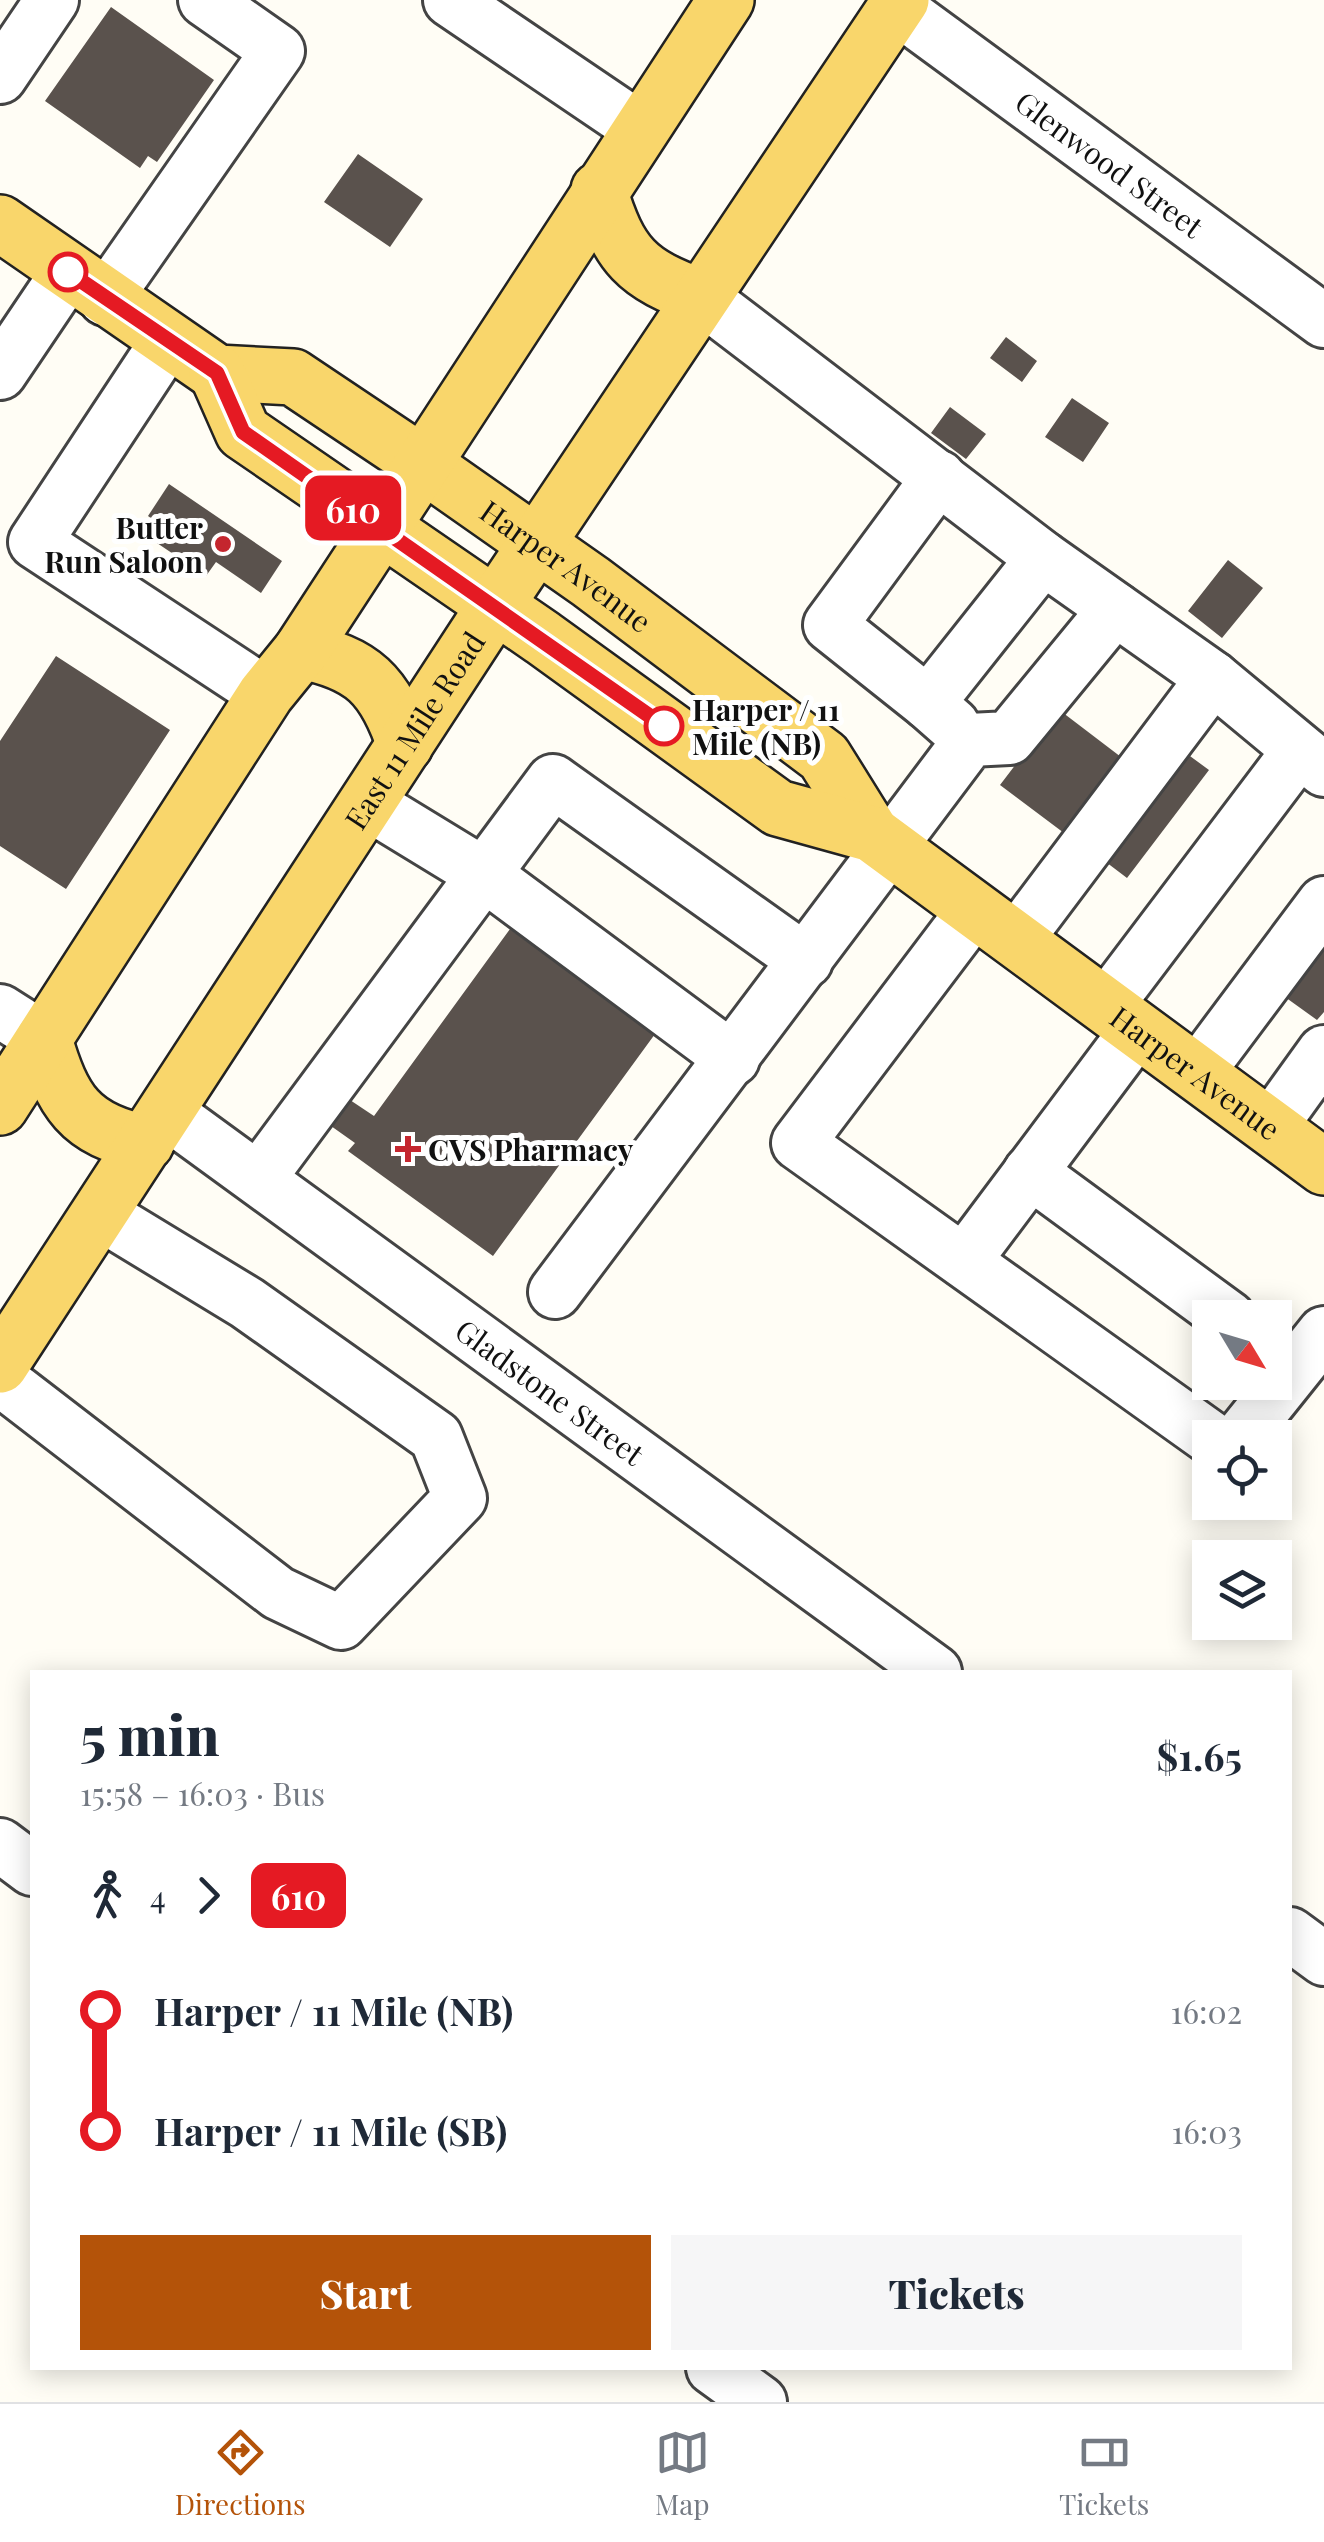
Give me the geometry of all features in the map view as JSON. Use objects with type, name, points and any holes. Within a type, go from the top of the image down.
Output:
[{"type":"main road","points":[[0,1107],[22,1025],[300,651],[420,462],[726,0]]},
{"type":"main road","name":"East 11 Mile Road","points":[[0,1364],[495,606],[899,3]]},
{"type":"main road","points":[[599,190],[622,250],[646,274],[701,297]]},
{"type":"main road","points":[[0,223],[217,373]]},
{"type":"main road","name":"Harper Avenue","points":[[882,841],[824,756],[420,462],[293,377],[217,373],[243,432],[778,808],[882,841],[1324,1167]]},
{"type":"main road","points":[[300,651],[355,666],[394,714],[404,745]]},
{"type":"main road","points":[[22,1025],[68,1101],[90,1124],[113,1136],[156,1127]]},
{"type":"street","points":[[0,77],[52,0]]},
{"type":"street","points":[[0,374],[86,285],[278,51],[205,0]]},
{"type":"street","points":[[450,0],[640,128]]},
{"type":"street","name":"Glenwood Street","points":[[899,3],[1324,321]]},
{"type":"street","points":[[701,297],[1042,558],[1214,678],[1311,761],[1122,1018],[1030,1172],[964,1261]]},
{"type":"street","points":[[168,340],[35,542],[266,694]]},
{"type":"street","points":[[939,477],[830,625],[970,740],[1009,738],[1116,609]]},
{"type":"street","points":[[928,703],[1042,558]]},
{"type":"street","points":[[1192,1424],[798,1143],[1214,678]]},
{"type":"street","points":[[556,1292],[806,961],[882,841],[970,740]]},
{"type":"street","points":[[259,1178],[554,780],[806,961]]},
{"type":"street","points":[[367,803],[485,876],[733,1058]]},
{"type":"street","points":[[1196,1073],[1324,903]]},
{"type":"street","points":[[1270,1127],[1324,1052]]},
{"type":"street","name":"Gladstone Street","points":[[156,1127],[259,1178],[932,1670]]},
{"type":"street","points":[[1030,1172],[1204,1300]]},
{"type":"street","points":[[0,1379],[278,1592],[342,1623],[460,1498],[436,1437],[248,1303],[99,1214]]},
{"type":"street","points":[[1252,1420],[1298,1350]]},
{"type":"street","points":[[0,1845],[30,1868]]},
{"type":"street","points":[[1292,1935],[1324,1959]]},
{"type":"street","points":[[716,2370],[760,2402]]},
{"type":"building","points":[[111,7],[214,80],[157,162],[148,156],[140,168],[45,101]]},
{"type":"building","points":[[358,154],[423,199],[390,247],[324,202]]},
{"type":"building","points":[[1006,337],[1037,361],[1022,382],[990,358]]},
{"type":"building","points":[[1072,398],[1109,423],[1083,462],[1045,437]]},
{"type":"building","points":[[950,407],[986,434],[966,459],[931,433]]},
{"type":"building","name":"Butter Run Saloon","points":[[169,484],[282,561],[261,593],[216,562],[206,576],[154,541],[163,527],[148,516]]},
{"type":"building","points":[[1228,560],[1263,588],[1222,638],[1188,611]]},
{"type":"building","points":[[56,656],[170,730],[66,889],[0,846],[0,741]]},
{"type":"building","points":[[1058,709],[1121,757],[1064,833],[1000,785]]},
{"type":"building","points":[[1179,748],[1209,770],[1127,878],[1098,856]]},
{"type":"building","name":"CVS Pharmacy","points":[[510,929],[655,1034],[493,1256],[348,1151],[355,1143],[331,1126],[350,1100],[374,1116]]},
{"type":"building","points":[[1324,945],[1324,1012],[1317,1020],[1285,997]]},
{"type":"bus line","name":"610","points":[[68,272],[217,373],[243,432],[664,726]]},
{"type":"place","name":"Butter Run Saloon","points":[[223,544]]},
{"type":"place","name":"Harper / 11 Mile (NB)","points":[[664,726]]},
{"type":"place","name":"CVS Pharmacy","points":[[408,1149]]}]
